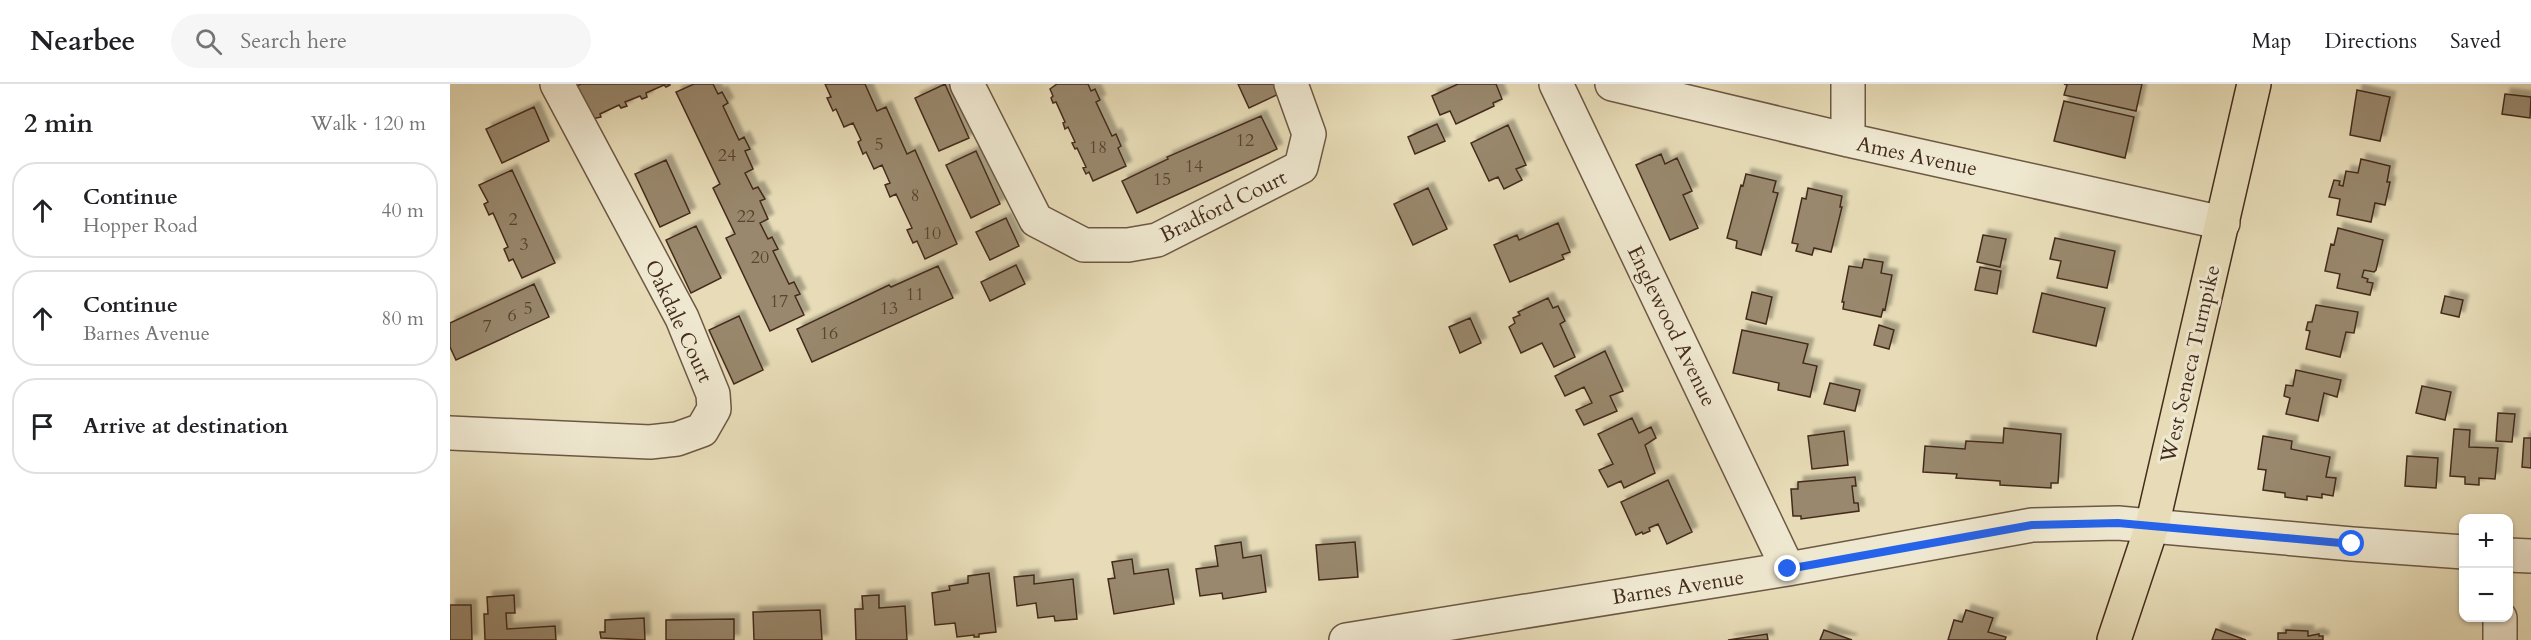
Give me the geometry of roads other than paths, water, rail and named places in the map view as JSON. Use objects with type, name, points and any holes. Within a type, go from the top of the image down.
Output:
[{"type":"main road","name":"West Seneca Turnpike","points":[[2114,640],[2152,526],[2254,84]]},
{"type":"street","name":"Oakdale Court","points":[[450,433],[650,442],[676,439],[702,430],[714,409],[713,394],[682,318],[557,84]]},
{"type":"street","name":"Bradford Court","points":[[967,84],[1036,220],[1084,244],[1128,245],[1157,240],[1301,166],[1309,134],[1291,84]]},
{"type":"street","name":"Englewood Avenue","points":[[1556,84],[1788,569]]},
{"type":"street","name":"Ames Avenue","points":[[1612,84],[1848,140],[2223,223]]},
{"type":"street","points":[[1848,84],[1848,140]]},
{"type":"street","name":"Barnes Avenue","points":[[1346,640],[1788,569],[2032,525],[2118,523],[2459,552]]},
{"type":"street","points":[[2513,555],[2531,556]]},
{"type":"street","points":[[2500,622],[2500,640]]}]
